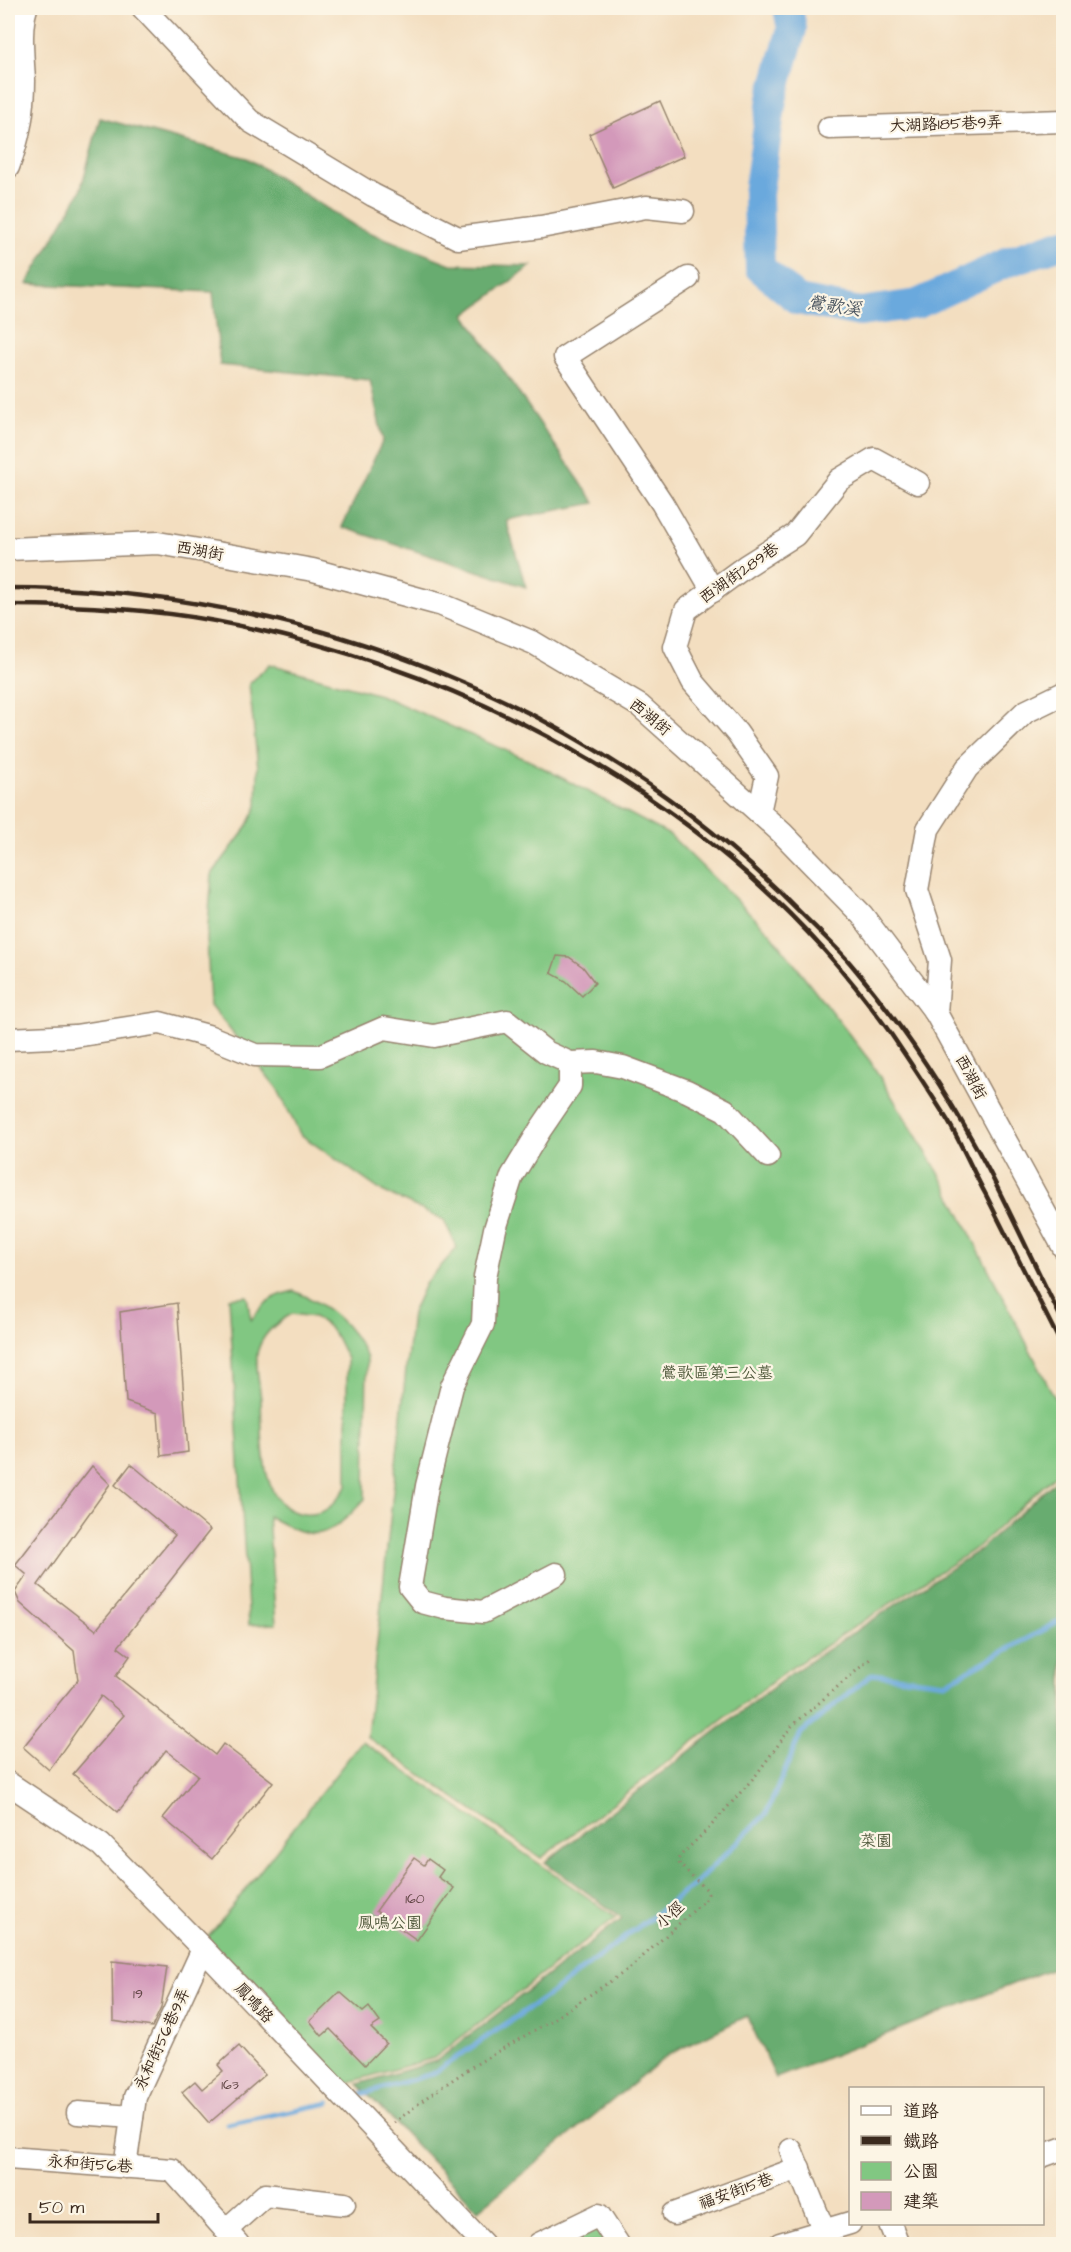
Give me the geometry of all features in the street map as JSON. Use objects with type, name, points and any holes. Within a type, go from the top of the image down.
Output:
[{"type":"street","points":[[10,151],[24,86],[23,18],[26,8]]},
{"type":"street","points":[[143,8],[250,121],[373,195],[458,238],[541,227],[646,207],[683,212]]},
{"type":"street","name":"大湖路185巷9弄","points":[[829,128],[1064,121]]},
{"type":"street","points":[[688,278],[565,357],[662,503],[713,591]]},
{"type":"street","name":"西湖街289巷","points":[[759,812],[767,776],[737,733],[693,682],[675,647],[686,610],[795,535],[838,480],[874,459],[918,483]]},
{"type":"street","name":"西湖街","points":[[8,549],[158,543],[313,570],[442,605],[534,643],[640,706],[782,833],[862,915],[936,1013],[1064,1248]]},
{"type":"street","points":[[936,1013],[940,960],[917,890],[928,829],[967,768],[1025,712],[1064,693]]},
{"type":"street","points":[[8,1039],[75,1036],[160,1023],[208,1036],[255,1055],[320,1056],[384,1028],[434,1036],[507,1021],[546,1052],[570,1063],[596,1062],[623,1067],[687,1091],[725,1110],[768,1156]]},
{"type":"street","points":[[556,1574],[483,1612],[445,1608],[422,1602],[410,1587],[427,1486],[452,1386],[483,1324],[485,1277],[495,1229],[512,1176],[570,1086],[570,1063]]},
{"type":"street","name":"鳳鳴路","points":[[8,1783],[101,1845],[483,2244]]},
{"type":"street","name":"永和街56巷9弄","points":[[125,2167],[135,2097],[203,1949]]},
{"type":"street","points":[[78,2113],[132,2117]]},
{"type":"street","points":[[1044,2155],[1064,2148]]},
{"type":"street","name":"永和街56巷","points":[[8,2158],[172,2170],[232,2237]]},
{"type":"street","name":"福安街15巷","points":[[674,2214],[795,2159],[824,2231]]},
{"type":"street","points":[[232,2237],[265,2195],[344,2204]]},
{"type":"street","points":[[539,2244],[599,2215],[618,2244]]},
{"type":"street","points":[[780,2244],[849,2223]]},
{"type":"street","points":[[891,2225],[898,2244]]},
{"type":"path","name":"小徑","points":[[379,2136],[436,2091],[552,2020],[629,1969],[704,1901],[708,1894],[706,1889],[680,1864],[678,1860],[680,1856],[710,1827],[756,1775],[792,1726],[870,1659]]},
{"type":"green space","points":[[100,118],[247,158],[358,228],[451,264],[531,266],[465,315],[595,503],[506,520],[526,587],[342,527],[383,440],[370,380],[220,365],[213,292],[27,284],[80,192]]},
{"type":"green space","name":"鶯歌區第三公墓","points":[[270,664],[380,695],[532,762],[670,835],[771,934],[870,1061],[939,1173],[1063,1414],[1063,1468],[976,1548],[788,1670],[541,1858],[367,1737],[412,1313],[425,1284],[457,1248],[444,1220],[380,1190],[300,1134],[277,1088],[210,1005],[207,938],[212,874],[247,827],[257,806],[258,768],[249,684]]},
{"type":"green space","points":[[294,1291],[328,1309],[337,1317],[354,1335],[367,1358],[365,1499],[341,1523],[320,1533],[298,1530],[268,1516],[276,1624],[249,1625],[229,1298],[247,1296],[251,1320],[269,1301]],"holes":[[[292,1314],[314,1317],[328,1326],[347,1359],[347,1486],[325,1511],[304,1514],[289,1509],[278,1499],[270,1485],[263,1450],[257,1355],[260,1344],[276,1324]]]},
{"type":"green space","name":"菜園","points":[[1063,1474],[1063,1964],[776,2078],[747,2016],[668,2055],[478,2210],[358,2084],[436,2061],[622,1918],[545,1862],[793,1672],[979,1550]]},
{"type":"green space","name":"鳳鳴公園","points":[[362,1741],[616,1917],[434,2058],[343,2084],[205,1941]]},
{"type":"green space","points":[[595,2222],[605,2244],[554,2244]]},
{"type":"building","points":[[660,101],[684,156],[613,188],[589,134]]},
{"type":"building","points":[[557,956],[569,957],[583,967],[595,983],[582,996],[566,981],[551,973]]},
{"type":"building","points":[[177,1303],[188,1452],[161,1456],[158,1413],[126,1402],[120,1312]]},
{"type":"building","points":[[131,1464],[210,1530],[118,1647],[130,1656],[116,1676],[215,1755],[223,1744],[273,1782],[212,1859],[163,1818],[198,1775],[166,1750],[118,1812],[73,1774],[124,1715],[101,1696],[49,1770],[23,1747],[78,1680],[74,1651],[20,1603],[15,1592],[27,1575],[15,1565],[92,1466],[110,1484],[38,1585],[96,1630],[175,1535],[115,1485]]},
{"type":"building","points":[[414,1858],[424,1865],[428,1859],[443,1870],[438,1877],[454,1888],[417,1940],[376,1911]]},
{"type":"building","points":[[112,1961],[167,1967],[161,2008],[152,2027],[113,2021]]},
{"type":"building","points":[[340,1992],[363,2012],[369,2007],[380,2022],[371,2028],[386,2043],[365,2065],[330,2029],[322,2036],[310,2021]]},
{"type":"building","points":[[239,2046],[265,2075],[209,2123],[182,2092],[195,2081],[202,2089],[223,2071],[218,2065]]},
{"type":"waterway","name":"鶯歌溪","points":[[788,8],[792,29],[772,99],[758,194],[760,268],[798,300],[860,312],[917,304],[1008,262],[1064,243]]},
{"type":"waterway","points":[[358,2095],[432,2074],[550,1994],[695,1884],[766,1814],[801,1733],[872,1674],[945,1683],[1064,1619]]},
{"type":"waterway","points":[[227,2124],[329,2103]]},
{"type":"railway","points":[[8,588],[118,593],[227,609],[334,635],[438,672],[538,718],[632,774],[721,839],[820,932],[889,1011],[925,1062],[958,1115],[988,1169],[1064,1324]]},
{"type":"railway","points":[[8,605],[86,607],[163,613],[215,621],[313,644],[410,675],[504,714],[593,762],[678,818],[756,882],[828,954],[891,1034],[953,1130],[1064,1350]]}]
